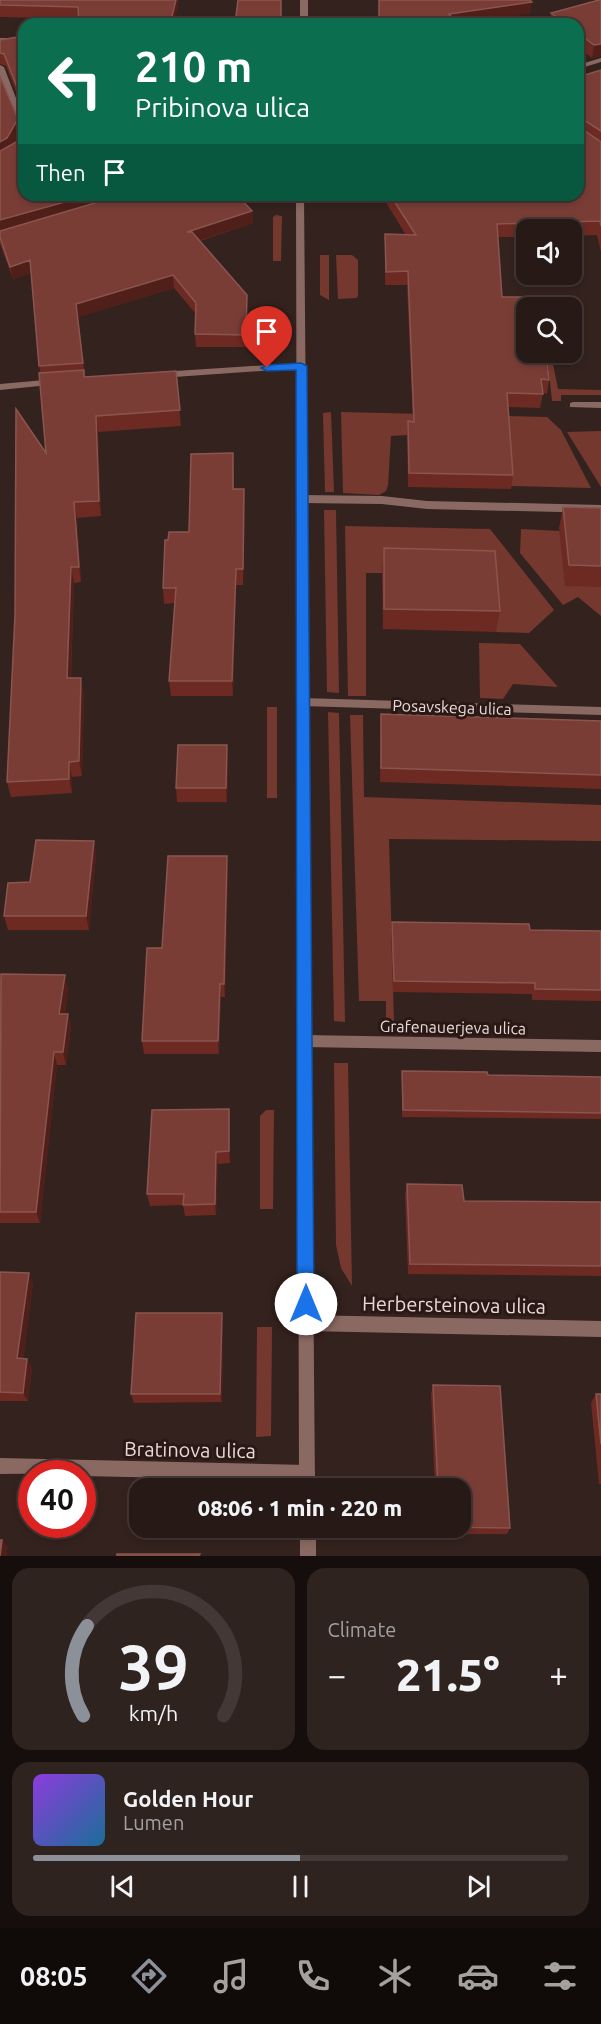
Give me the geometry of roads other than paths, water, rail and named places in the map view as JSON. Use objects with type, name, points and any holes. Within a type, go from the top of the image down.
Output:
[{"type":"street","points":[[304,0],[304,18]]},
{"type":"street","points":[[0,40],[18,40]]},
{"type":"street","points":[[584,66],[601,60]]},
{"type":"street","points":[[0,67],[18,114]]},
{"type":"street","points":[[300,201],[307,1478]]},
{"type":"street","points":[[151,376],[301,366]]},
{"type":"street","points":[[0,387],[71,381]]},
{"type":"street","points":[[573,405],[601,405]]},
{"type":"street","points":[[302,499],[382,500],[427,505],[601,509]]},
{"type":"street","name":"Posavskega ulica","points":[[302,702],[601,711]]},
{"type":"street","name":"Grafenauerjeva ulica","points":[[303,1041],[601,1046]]},
{"type":"street","name":"Herbersteinova ulica","points":[[305,1323],[601,1329]]},
{"type":"street","name":"Bratinova ulica","points":[[0,1466],[246,1478]]},
{"type":"street","points":[[308,1538],[308,1556]]}]
